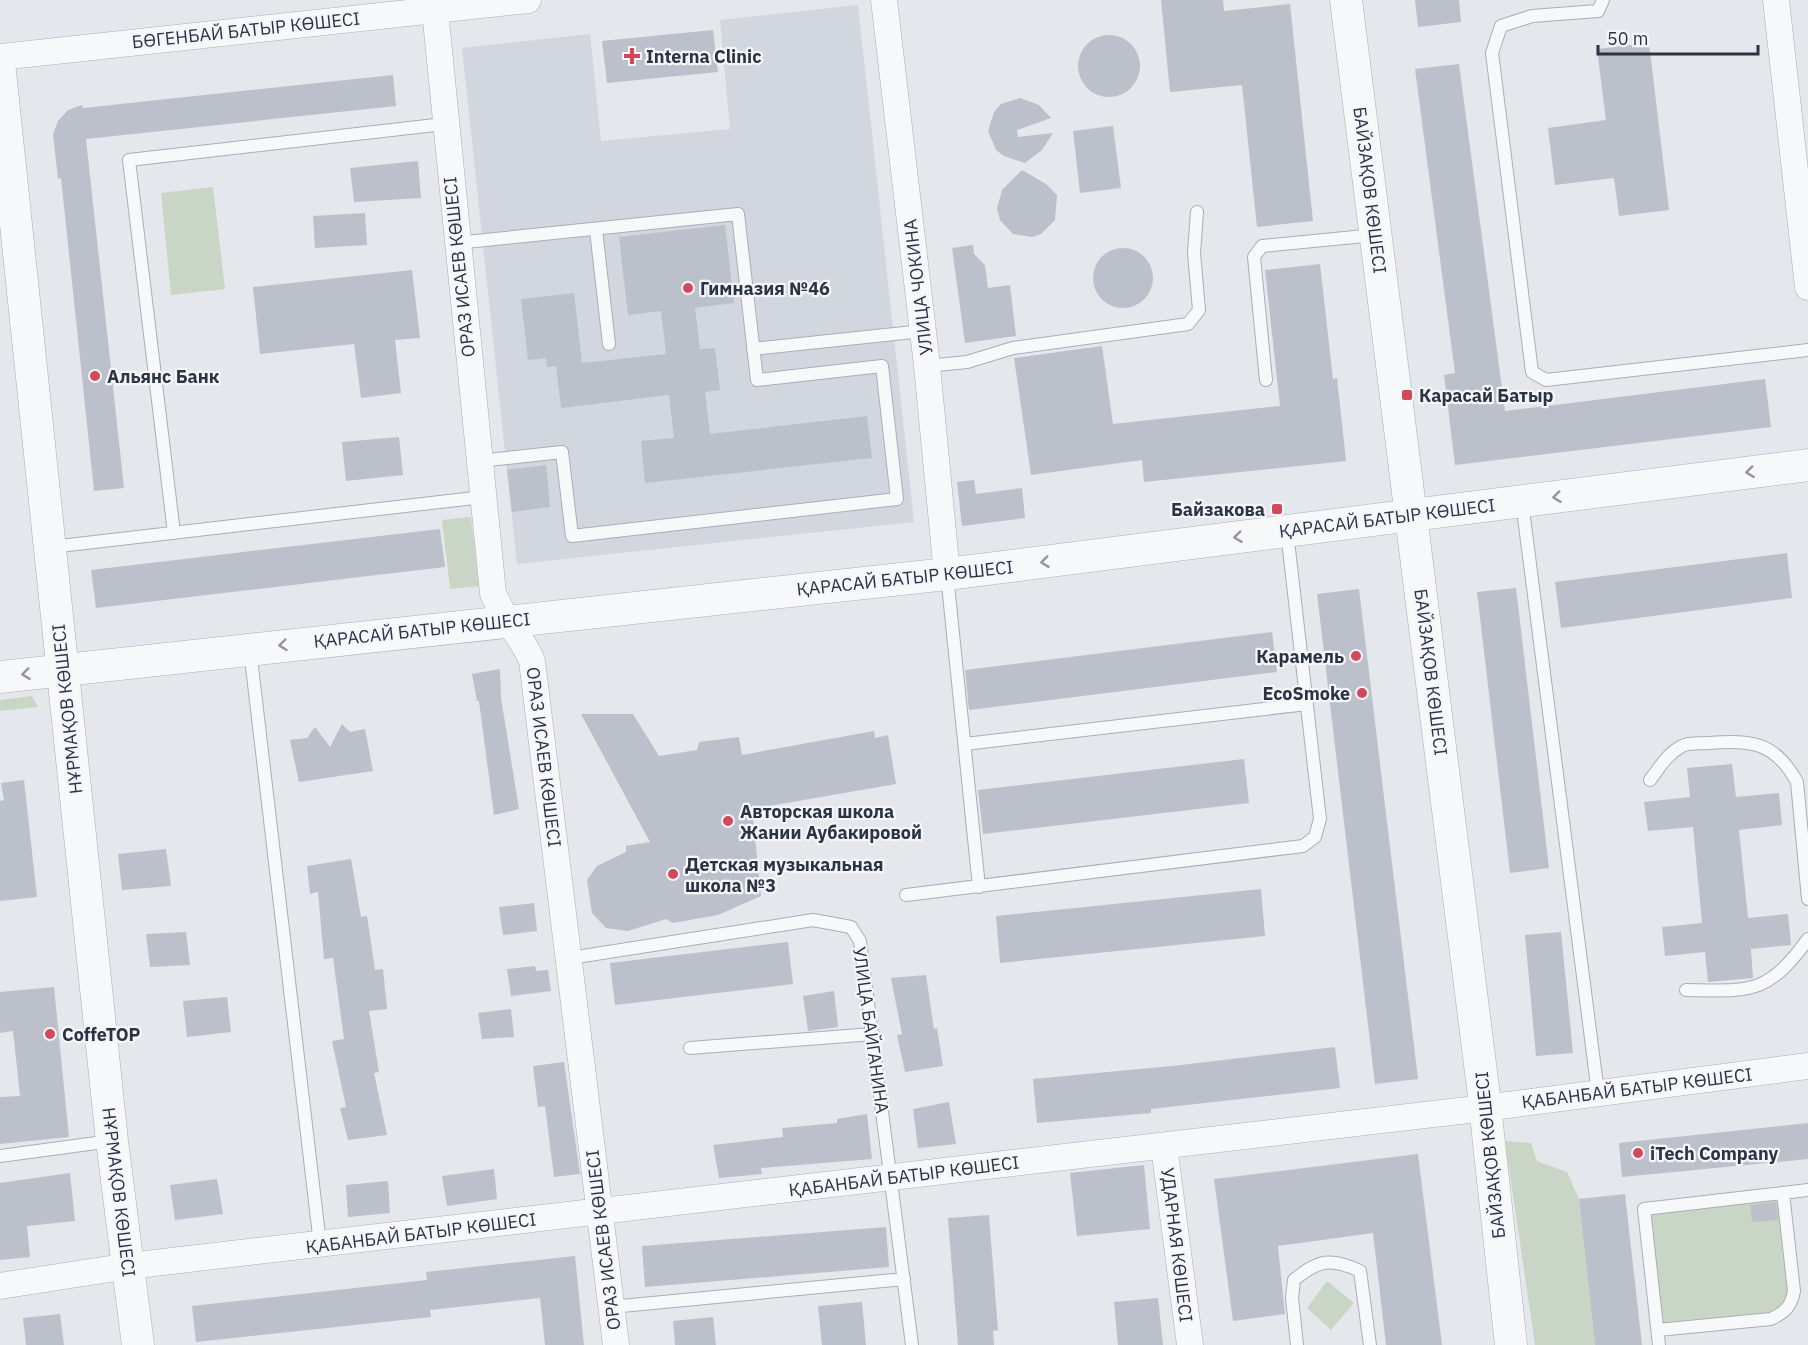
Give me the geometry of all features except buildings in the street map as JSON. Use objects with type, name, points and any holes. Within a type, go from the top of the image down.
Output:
[{"type":"street","name":"БӨГЕНБАЙ БАТЫР КӨШЕСІ","points":[[0,57],[434,5],[528,0]]},
{"type":"street","name":"УЛИЦА ЧОКИНА","points":[[884,0],[927,366],[947,574]]},
{"type":"street","name":"БАЙЗАҚОВ КӨШЕСІ","points":[[1346,0],[1485,1108],[1511,1345]]},
{"type":"street","points":[[1776,0],[1808,287]]},
{"type":"street","name":"ОРАЗ ИСАЕВ КӨШЕСІ","points":[[434,5],[444,124],[493,592],[498,606],[526,645],[532,661],[616,1345]]},
{"type":"street","name":"НҰРМАҚОВ КӨШЕСІ","points":[[0,72],[15,259],[50,547],[112,1141],[138,1345]]},
{"type":"street","name":"ҚАРАСАЙ БАТЫР КӨШЕСІ","points":[[0,677],[947,574],[1808,465]]},
{"type":"street","name":"ҚАБАНБАЙ БАТЫР КӨШЕСІ","points":[[0,1286],[129,1266],[1485,1108],[1808,1066]]},
{"type":"street","name":"УДАРНАЯ КӨШЕСІ","points":[[1164,1146],[1190,1345]]},
{"type":"lane","points":[[1603,0],[1598,11],[1532,16],[1501,26],[1492,53],[1532,372],[1546,380],[1808,350]]},
{"type":"lane","points":[[174,533],[129,160],[444,124]]},
{"type":"lane","points":[[927,366],[967,362],[1012,348],[1188,324],[1199,310],[1194,253],[1197,212]]},
{"type":"lane","points":[[456,243],[738,214],[757,380],[882,366],[897,499],[572,536],[562,452],[479,461]]},
{"type":"lane","points":[[596,230],[609,344]]},
{"type":"lane","points":[[1266,380],[1254,257],[1262,246],[1376,234]]},
{"type":"lane","points":[[753,349],[923,331]]},
{"type":"lane","points":[[50,547],[483,497]]},
{"type":"lane","points":[[1522,501],[1598,1094]]},
{"type":"lane","points":[[906,894],[979,887],[1303,846],[1315,837],[1320,819],[1287,531]]},
{"type":"lane","points":[[947,574],[979,887]]},
{"type":"lane","points":[[250,648],[320,1244]]},
{"type":"lane","points":[[964,744],[1307,704]]},
{"type":"lane","points":[[1650,780],[1668,755],[1684,745],[1744,741],[1768,748],[1789,768],[1797,782],[1808,899]]},
{"type":"lane","name":"УЛИЦА БАЙГАНИНА","points":[[570,958],[813,920],[851,927],[860,940],[912,1345]]},
{"type":"lane","points":[[1686,990],[1742,991],[1760,987],[1792,961],[1808,939]]},
{"type":"lane","points":[[690,1048],[873,1034]]},
{"type":"lane","points":[[0,1156],[112,1141]]},
{"type":"lane","points":[[1659,1345],[1644,1209],[1808,1190]]},
{"type":"lane","points":[[1658,1330],[1771,1319],[1785,1313],[1792,1303],[1794,1292],[1783,1193]]},
{"type":"lane","points":[[1297,1345],[1292,1298],[1294,1280],[1314,1263],[1341,1262],[1360,1271],[1370,1345]]},
{"type":"lane","points":[[611,1307],[904,1279]]},
{"type":"shaded area","name":"Гимназия №46","points":[[858,5],[914,522],[517,564],[462,48],[590,34],[601,141],[730,129],[720,20]]},
{"type":"green space","points":[[213,187],[225,289],[171,295],[161,193]]},
{"type":"green space","points":[[471,517],[479,586],[450,589],[442,520]]},
{"type":"green space","points":[[32,696],[38,707],[0,711],[0,700]]},
{"type":"green space","points":[[1505,1141],[1531,1143],[1537,1161],[1567,1172],[1579,1199],[1595,1345],[1535,1345]]},
{"type":"green space","points":[[1783,1193],[1794,1291],[1785,1313],[1658,1330],[1644,1209]]},
{"type":"green space","points":[[1327,1281],[1354,1303],[1331,1330],[1307,1308]]},
{"type":"place","name":"Interna Clinic","points":[[632,56]]},
{"type":"place","name":"Гимназия №46","points":[[688,288]]},
{"type":"place","name":"Альянс Банк","points":[[95,376]]},
{"type":"place","name":"Карасай Батыр","points":[[1407,395]]},
{"type":"place","name":"Байзакова","points":[[1277,509]]},
{"type":"place","name":"Карамель","points":[[1356,656]]},
{"type":"place","name":"EcoSmoke","points":[[1362,693]]},
{"type":"place","name":"Авторская школа Жании Аубакировой","points":[[728,821]]},
{"type":"place","name":"Детская музыкальная школа №3","points":[[673,874]]},
{"type":"place","name":"CoffeTOP","points":[[50,1034]]},
{"type":"place","name":"iTech Company","points":[[1638,1153]]}]
